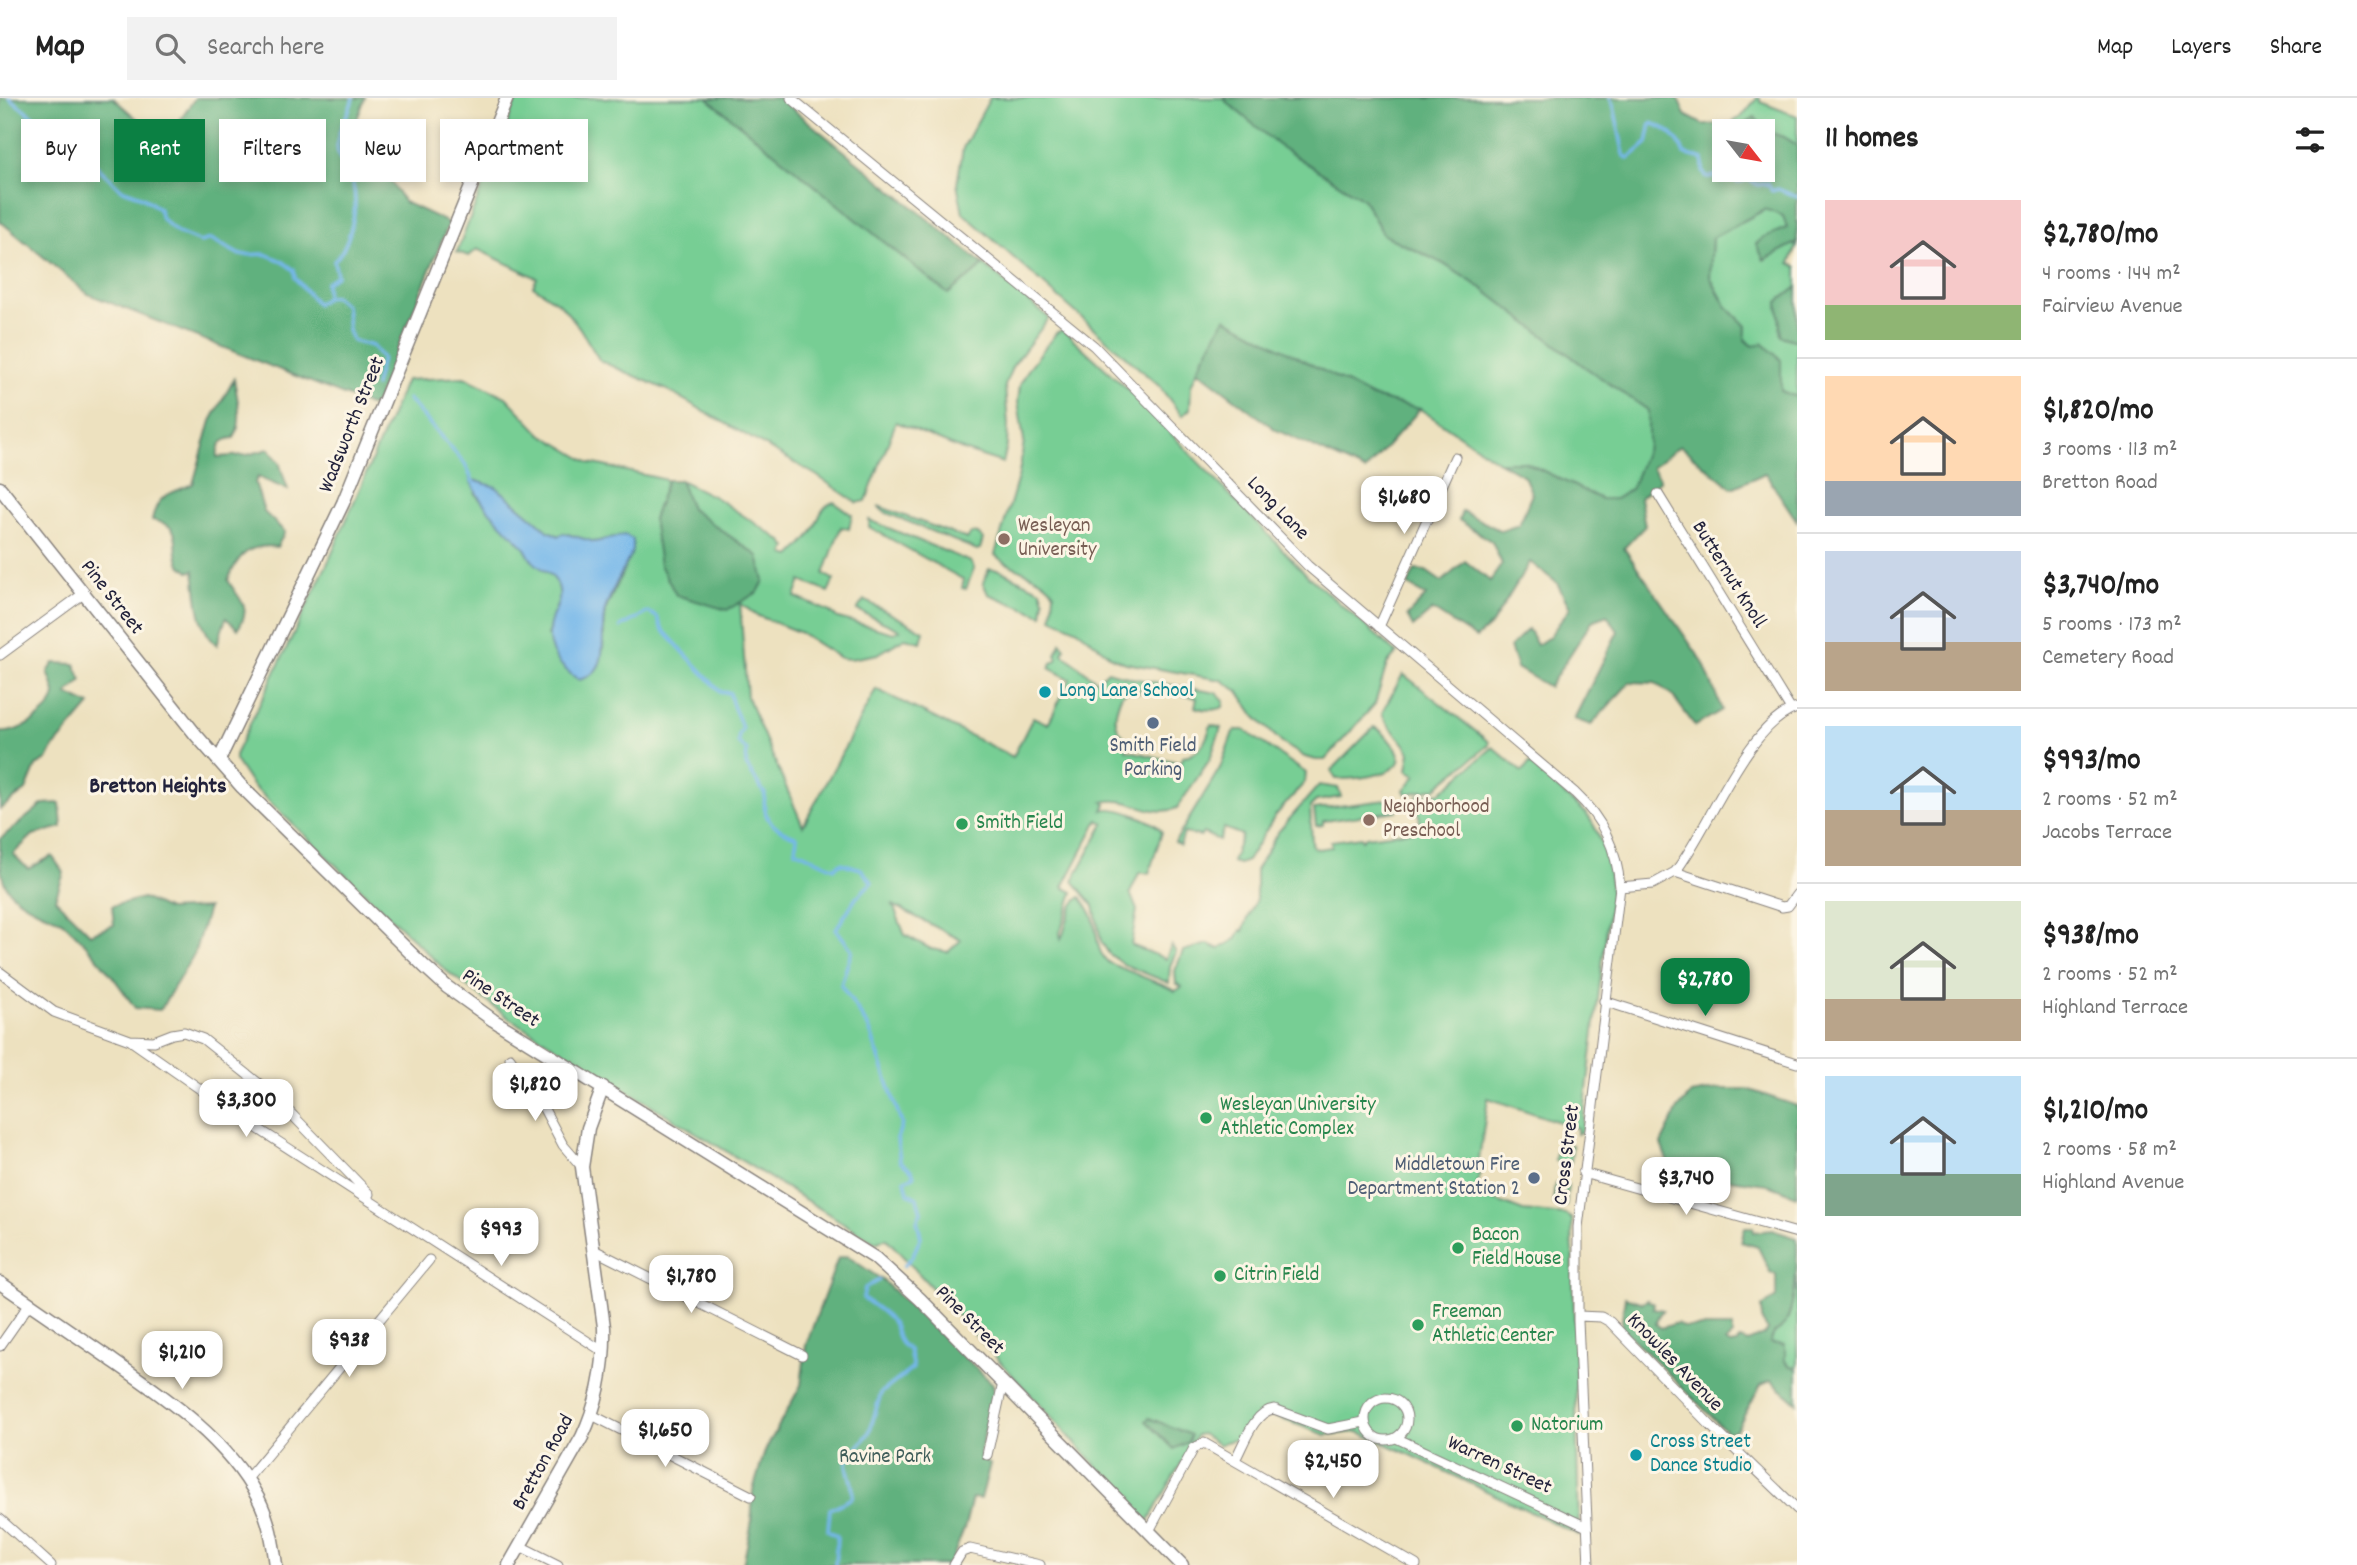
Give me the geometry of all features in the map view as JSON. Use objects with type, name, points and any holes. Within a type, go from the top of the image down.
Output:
[{"type":"street","name":"Wadsworth Street","points":[[219,760],[343,503],[507,98]]},
{"type":"street","name":"Long Lane","points":[[791,98],[1094,346],[1286,544],[1379,627],[1588,804],[1606,830],[1618,869],[1620,887],[1604,1001]]},
{"type":"street","points":[[1379,627],[1455,457]]},
{"type":"street","name":"Pine Street","points":[[0,488],[173,708],[219,760],[266,810],[447,987],[492,1020],[875,1258],[904,1284],[1182,1565]]},
{"type":"street","name":"Butternut Knoll","points":[[1658,494],[1794,709]]},
{"type":"street","points":[[0,655],[83,594]]},
{"type":"street","points":[[1620,887],[1653,884],[1675,872],[1755,742],[1777,718],[1794,709]]},
{"type":"street","points":[[1675,872],[1782,907],[1788,906],[1797,894]]},
{"type":"street","points":[[0,972],[38,1003],[69,1020],[130,1040],[154,1041],[184,1032],[203,1039],[272,1094],[383,1207]]},
{"type":"street","points":[[1604,1001],[1797,1063]]},
{"type":"street","name":"Cross Street","points":[[1589,1565],[1577,1247],[1583,1173],[1604,1001]]},
{"type":"street","points":[[130,1040],[232,1112],[604,1352]]},
{"type":"street","points":[[510,1058],[544,1108],[563,1146],[582,1167]]},
{"type":"street","name":"Bretton Road","points":[[509,1565],[571,1459],[592,1415],[599,1393],[604,1352],[601,1302],[582,1167],[588,1128],[603,1087]]},
{"type":"street","points":[[1583,1173],[1797,1233]]},
{"type":"street","points":[[592,1249],[802,1355]]},
{"type":"street","points":[[247,1479],[429,1260]]},
{"type":"street","points":[[0,1283],[171,1403],[212,1440],[247,1479],[267,1518],[276,1565]]},
{"type":"street","points":[[0,1346],[30,1303]]},
{"type":"street","name":"Knowles Avenue","points":[[1578,1316],[1601,1317],[1610,1322],[1702,1417],[1797,1509]]},
{"type":"street","points":[[987,1455],[1003,1383]]},
{"type":"street","points":[[1235,1460],[1259,1416],[1274,1409],[1328,1429],[1364,1422],[1367,1410],[1375,1401],[1392,1399],[1402,1406],[1407,1417],[1405,1429],[1396,1438]]},
{"type":"street","points":[[592,1415],[751,1496]]},
{"type":"street","name":"Warren Street","points":[[1364,1422],[1368,1432],[1376,1438],[1386,1441],[1396,1438],[1587,1527]]},
{"type":"street","points":[[1149,1531],[1197,1445],[1207,1444],[1416,1565]]},
{"type":"street","points":[[0,1518],[51,1565]]},
{"type":"street","points":[[520,1546],[558,1565]]},
{"type":"street","points":[[954,1565],[962,1552],[978,1549],[1040,1565]]},
{"type":"green space","points":[[0,98],[113,98],[137,119],[114,119],[114,182],[205,182],[205,119],[181,119],[195,98],[365,98],[357,119],[340,119],[340,182],[391,182],[404,202],[449,223],[374,407],[88,294],[0,221]]},
{"type":"green space","points":[[517,98],[707,98],[948,293],[984,265],[1049,318],[1012,367],[1005,386],[1008,425],[1003,463],[963,450],[896,422],[866,501],[857,503],[816,475],[665,389],[600,361],[579,327],[561,305],[533,286],[537,278],[477,249],[469,256],[457,252],[484,182],[588,182],[588,119],[509,119]]},
{"type":"green space","points":[[707,98],[779,98],[984,265],[948,294]]},
{"type":"green space","points":[[990,98],[1222,98],[1278,145],[1363,199],[1384,235],[1442,263],[1483,289],[1585,367],[1648,410],[1648,445],[1631,489],[1615,499],[1601,499],[1525,462],[1499,462],[1420,409],[1204,355],[1191,386],[1190,409],[1182,416],[1159,386],[963,213],[957,184],[963,148]]},
{"type":"green space","points":[[1222,98],[1678,98],[1685,115],[1704,125],[1712,125],[1712,182],[1775,182],[1775,134],[1797,145],[1797,246],[1794,244],[1764,260],[1756,244],[1764,237],[1787,228],[1783,216],[1765,209],[1712,238],[1710,277],[1726,306],[1746,326],[1745,340],[1752,346],[1763,343],[1781,360],[1781,391],[1797,397],[1797,521],[1765,473],[1732,488],[1680,446],[1652,467],[1660,480],[1640,498],[1645,526],[1624,548],[1704,664],[1722,710],[1695,726],[1672,695],[1655,683],[1630,682],[1591,725],[1574,719],[1618,631],[1607,615],[1592,621],[1549,687],[1517,668],[1510,647],[1528,629],[1537,645],[1549,637],[1570,608],[1557,583],[1530,562],[1492,624],[1476,638],[1433,610],[1413,627],[1407,616],[1426,596],[1408,585],[1415,570],[1426,571],[1442,582],[1465,561],[1490,581],[1502,564],[1492,542],[1459,520],[1462,511],[1501,531],[1519,525],[1532,494],[1524,476],[1499,462],[1525,462],[1601,499],[1615,499],[1631,489],[1648,445],[1648,410],[1585,367],[1483,289],[1442,263],[1384,235],[1363,199],[1278,145]]},
{"type":"green space","points":[[1757,98],[1760,98],[1760,102],[1797,116],[1797,145],[1775,134],[1775,119],[1738,119]]},
{"type":"green space","points":[[1766,209],[1783,216],[1787,228],[1764,237],[1797,246],[1790,263],[1797,267],[1797,287],[1778,302],[1781,336],[1797,341],[1797,397],[1781,391],[1745,339],[1746,326],[1726,306],[1710,277],[1712,238]]},
{"type":"green space","points":[[1797,287],[1797,341],[1781,336],[1778,302]]},
{"type":"green space","points":[[1225,318],[1372,397],[1420,409],[1365,471],[1276,430],[1197,370]]},
{"type":"green space","points":[[1063,330],[1134,395],[1309,577],[1397,653],[1387,664],[1375,704],[1325,760],[1305,757],[1282,743],[1255,716],[1238,691],[1221,680],[1126,663],[1113,658],[1078,630],[1052,618],[1054,593],[1049,586],[995,555],[1019,474],[1024,441],[1018,402],[1020,385],[1029,368],[1057,332]]},
{"type":"green space","points":[[464,377],[506,397],[540,433],[590,463],[667,480],[653,519],[758,556],[691,509],[680,480],[715,497],[782,541],[787,547],[784,554],[791,556],[811,534],[822,511],[829,504],[834,502],[852,515],[849,529],[841,527],[824,574],[834,580],[828,592],[801,581],[795,597],[838,618],[894,633],[900,630],[857,610],[864,600],[924,631],[921,642],[905,638],[878,654],[840,658],[801,633],[756,615],[740,603],[747,697],[803,826],[876,689],[1013,757],[1033,717],[1048,724],[1070,679],[1049,668],[1058,659],[1056,654],[1061,643],[1065,648],[1062,653],[1097,681],[1108,671],[1131,678],[1217,693],[1224,701],[1223,707],[1205,709],[1195,707],[1197,698],[1141,685],[1139,693],[1129,691],[1122,694],[1116,713],[1119,730],[1128,740],[1126,750],[1181,763],[1183,756],[1199,749],[1211,725],[1221,728],[1210,759],[1177,808],[1159,811],[1122,802],[1103,802],[1106,804],[1103,810],[1117,810],[1135,815],[1152,823],[1162,832],[1149,873],[1139,873],[1130,893],[1137,910],[1131,945],[1166,959],[1171,945],[1176,952],[1170,966],[1169,983],[1125,965],[1109,954],[1101,941],[1094,906],[1073,881],[1104,824],[1098,820],[1063,887],[1073,892],[1060,933],[1061,939],[1070,910],[1081,897],[1092,915],[1100,949],[1109,963],[1175,991],[1182,987],[1176,983],[1175,971],[1183,951],[1208,944],[1219,949],[1236,939],[1241,930],[1243,931],[1256,899],[1256,870],[1278,832],[1319,785],[1338,788],[1341,797],[1316,801],[1310,807],[1312,842],[1313,847],[1318,849],[1332,847],[1331,841],[1361,837],[1362,840],[1366,837],[1414,831],[1420,823],[1417,796],[1441,792],[1493,747],[1522,772],[1530,763],[1581,808],[1601,841],[1611,892],[1582,1131],[1577,1134],[1577,1128],[1488,1098],[1477,1173],[1480,1174],[1477,1189],[1480,1190],[1479,1194],[1523,1211],[1566,1215],[1572,1219],[1579,1535],[1359,1432],[1326,1435],[1273,1416],[1252,1421],[1240,1440],[1219,1445],[1202,1434],[1197,1435],[1148,1522],[886,1238],[876,1243],[509,1018],[444,969],[251,784],[235,760],[235,755],[330,558],[406,380]],"holes":[[[496,487],[548,531],[559,536],[564,533],[595,542],[625,535],[633,550],[605,611],[603,649],[547,636],[560,595],[558,584],[532,560],[526,549],[475,494]],[[893,905],[961,940],[948,952],[931,949],[905,935]]]},
{"type":"green space","points":[[234,379],[239,424],[234,438],[221,443],[217,457],[247,455],[269,449],[279,462],[288,490],[258,477],[255,482],[264,512],[285,532],[277,547],[252,549],[236,564],[228,580],[243,603],[244,614],[238,629],[226,618],[217,645],[205,630],[202,621],[194,570],[189,572],[180,564],[176,538],[170,527],[152,520],[161,500],[172,492],[193,484],[211,421]]},
{"type":"green space","points":[[667,480],[680,480],[691,509],[758,556],[764,581],[758,592],[727,610],[676,595],[660,565],[653,519]]},
{"type":"green space","points":[[878,506],[967,539],[971,533],[978,534],[983,539],[980,549],[884,512]]},
{"type":"green space","points":[[869,520],[971,562],[974,568],[966,589],[962,588],[964,580],[869,527]]},
{"type":"green space","points":[[989,569],[999,570],[1041,590],[1044,600],[1042,615],[988,594],[983,583]]},
{"type":"green space","points":[[54,663],[75,664],[82,680],[67,694],[90,705],[53,748],[47,760],[36,766],[26,790],[0,809],[0,732],[24,726],[49,708],[55,693],[48,672]]},
{"type":"green space","points":[[1403,674],[1489,742],[1489,745],[1436,788],[1406,794],[1404,790],[1416,775],[1407,770],[1410,753],[1382,713]]},
{"type":"green space","points":[[1374,727],[1394,746],[1399,756],[1398,764],[1380,774],[1336,779],[1331,771]]},
{"type":"green space","points":[[1244,730],[1306,773],[1305,782],[1275,816],[1247,861],[1239,864],[1232,862],[1242,835],[1224,828],[1219,840],[1203,833],[1201,836],[1184,833],[1180,845],[1175,842],[1220,768],[1233,732]]},
{"type":"green space","points":[[1394,799],[1397,811],[1323,821],[1323,825],[1316,826],[1314,809]]},
{"type":"green space","points":[[60,803],[62,827],[33,835],[13,854],[28,869],[52,856],[64,873],[55,899],[90,934],[114,925],[112,906],[143,898],[168,910],[208,908],[194,954],[160,1010],[135,1008],[85,943],[65,924],[17,898],[5,884],[0,839],[43,804]]},
{"type":"green space","points":[[1719,1089],[1747,1089],[1797,1106],[1797,1196],[1766,1184],[1671,1171],[1661,1144],[1678,1109],[1691,1094]]},
{"type":"green space","points":[[1560,1145],[1572,1145],[1571,1162],[1555,1161],[1556,1153],[1561,1152]]},
{"type":"green space","points":[[1555,1184],[1568,1185],[1567,1193],[1560,1189],[1556,1195],[1559,1199],[1567,1197],[1566,1206],[1553,1204]]},
{"type":"green space","points":[[1745,1227],[1753,1227],[1754,1232],[1772,1230],[1797,1238],[1796,1278],[1791,1307],[1782,1328],[1774,1333],[1770,1343],[1785,1345],[1785,1361],[1797,1368],[1797,1403],[1771,1381],[1761,1385],[1736,1430],[1727,1432],[1621,1327],[1625,1297],[1643,1303],[1647,1300],[1654,1303],[1653,1308],[1663,1310],[1656,1324],[1661,1328],[1677,1323],[1683,1327],[1732,1327],[1732,1335],[1726,1342],[1730,1345],[1736,1344],[1740,1339],[1748,1342],[1765,1334],[1768,1330],[1762,1321],[1762,1307],[1776,1297],[1776,1275],[1770,1272],[1758,1247],[1741,1242]]},
{"type":"green space","name":"Ravine Park","points":[[847,1256],[881,1279],[993,1384],[994,1393],[980,1452],[981,1458],[990,1464],[981,1499],[972,1498],[950,1565],[743,1565],[751,1526],[753,1490],[765,1451],[801,1385],[806,1345],[838,1258]]},
{"type":"green space","points":[[1797,1277],[1797,1403],[1759,1369]]},
{"type":"green space","points":[[1149,1418],[1191,1435],[1188,1442],[1174,1449],[1146,1421]]},
{"type":"water","points":[[470,479],[496,487],[548,531],[559,536],[563,533],[595,542],[625,535],[633,539],[633,550],[605,610],[601,661],[590,675],[579,680],[564,668],[553,653],[549,627],[559,598],[556,582],[532,560],[486,507]]},
{"type":"waterway","points":[[9,98],[88,158],[121,189],[143,197],[159,209],[162,219],[178,233],[200,242],[211,239],[240,255],[265,254],[282,261],[294,270],[295,278],[317,304],[334,296],[346,306],[348,331],[353,341],[372,346],[382,358],[375,386]]},
{"type":"waterway","points":[[326,298],[326,283],[337,275],[334,261],[345,246],[354,214],[353,185],[337,150],[340,132],[353,98]]},
{"type":"waterway","points":[[1610,98],[1624,155],[1628,159],[1647,143],[1651,123],[1672,134],[1684,154],[1703,159],[1706,177],[1733,174],[1738,183],[1748,179],[1758,185],[1768,183],[1772,191],[1778,189],[1797,197]]},
{"type":"waterway","points":[[408,399],[465,464],[473,482]]},
{"type":"waterway","points":[[621,627],[648,612],[657,617],[662,629],[721,692],[730,693],[742,730],[738,743],[747,750],[746,765],[765,794],[765,811],[771,823],[797,837],[795,850],[834,868],[841,863],[861,869],[872,882],[856,898],[836,929],[852,950],[841,985],[869,1028],[902,1124],[897,1138],[900,1161],[914,1176],[905,1180],[908,1193],[917,1198],[921,1212],[917,1221],[921,1237],[913,1255],[904,1266]]},
{"type":"waterway","points":[[835,1565],[837,1536],[828,1530],[830,1509],[852,1498],[847,1461],[869,1433],[881,1393],[913,1368],[909,1350],[900,1342],[894,1326],[880,1310],[863,1298],[865,1288],[879,1280]]},
{"type":"place","name":"Wesleyan University","points":[[1004,539]]},
{"type":"place","name":"Long Lane School","points":[[1045,692]]},
{"type":"place","name":"Smith Field Parking","points":[[1153,723]]},
{"type":"place","name":"Neighborhood Preschool","points":[[1369,820]]},
{"type":"place","name":"Smith Field","points":[[962,824]]},
{"type":"place","name":"Wesleyan University Athletic Complex","points":[[1206,1118]]},
{"type":"place","name":"Middletown Fire Department Station 2","points":[[1534,1178]]},
{"type":"place","name":"Bacon Field House","points":[[1458,1248]]},
{"type":"place","name":"Citrin Field","points":[[1220,1276]]},
{"type":"place","name":"Freeman Athletic Center","points":[[1418,1325]]},
{"type":"place","name":"Natorium","points":[[1517,1426]]},
{"type":"place","name":"Cross Street Dance Studio","points":[[1636,1455]]},
{"type":"district","name":"Bretton Heights","points":[[158,787]]}]
